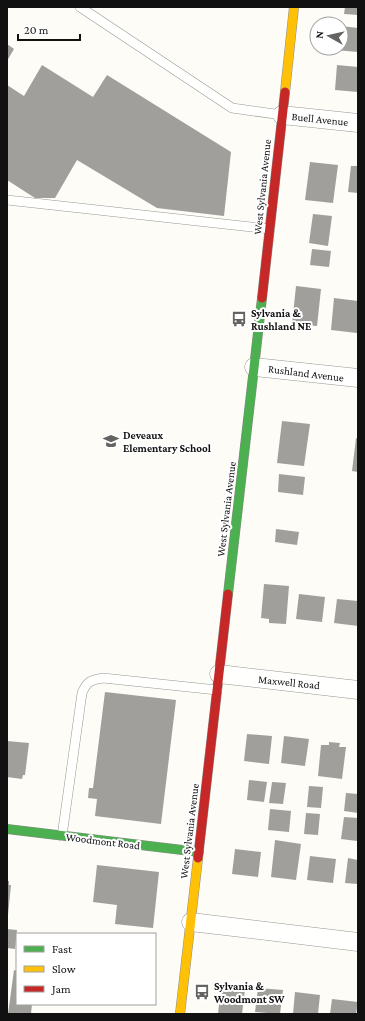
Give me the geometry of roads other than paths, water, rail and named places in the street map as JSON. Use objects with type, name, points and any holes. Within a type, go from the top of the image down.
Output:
[{"type":"main road","name":"West Sylvania Avenue","points":[[180,1014],[294,7]]},
{"type":"main road","name":"Woodmont Road","points":[[7,829],[199,852]]},
{"type":"street","name":"Buell Avenue","points":[[282,115],[358,123]]},
{"type":"street","name":"Rushland Avenue","points":[[254,367],[358,378]]},
{"type":"street","name":"Maxwell Road","points":[[218,682],[358,690]]},
{"type":"street","points":[[191,922],[358,942]]},
{"type":"lane","points":[[80,7],[232,108],[282,115]]},
{"type":"lane","points":[[7,200],[270,229]]},
{"type":"lane","points":[[62,836],[82,692],[85,685],[93,679],[103,678],[218,682]]},
{"type":"place","name":"Sylvania & Rushland NE","points":[[239,319]]},
{"type":"place","name":"Deveaux Elementary School","points":[[111,441]]},
{"type":"place","name":"Sylvania & Woodmont SW","points":[[202,992]]}]
